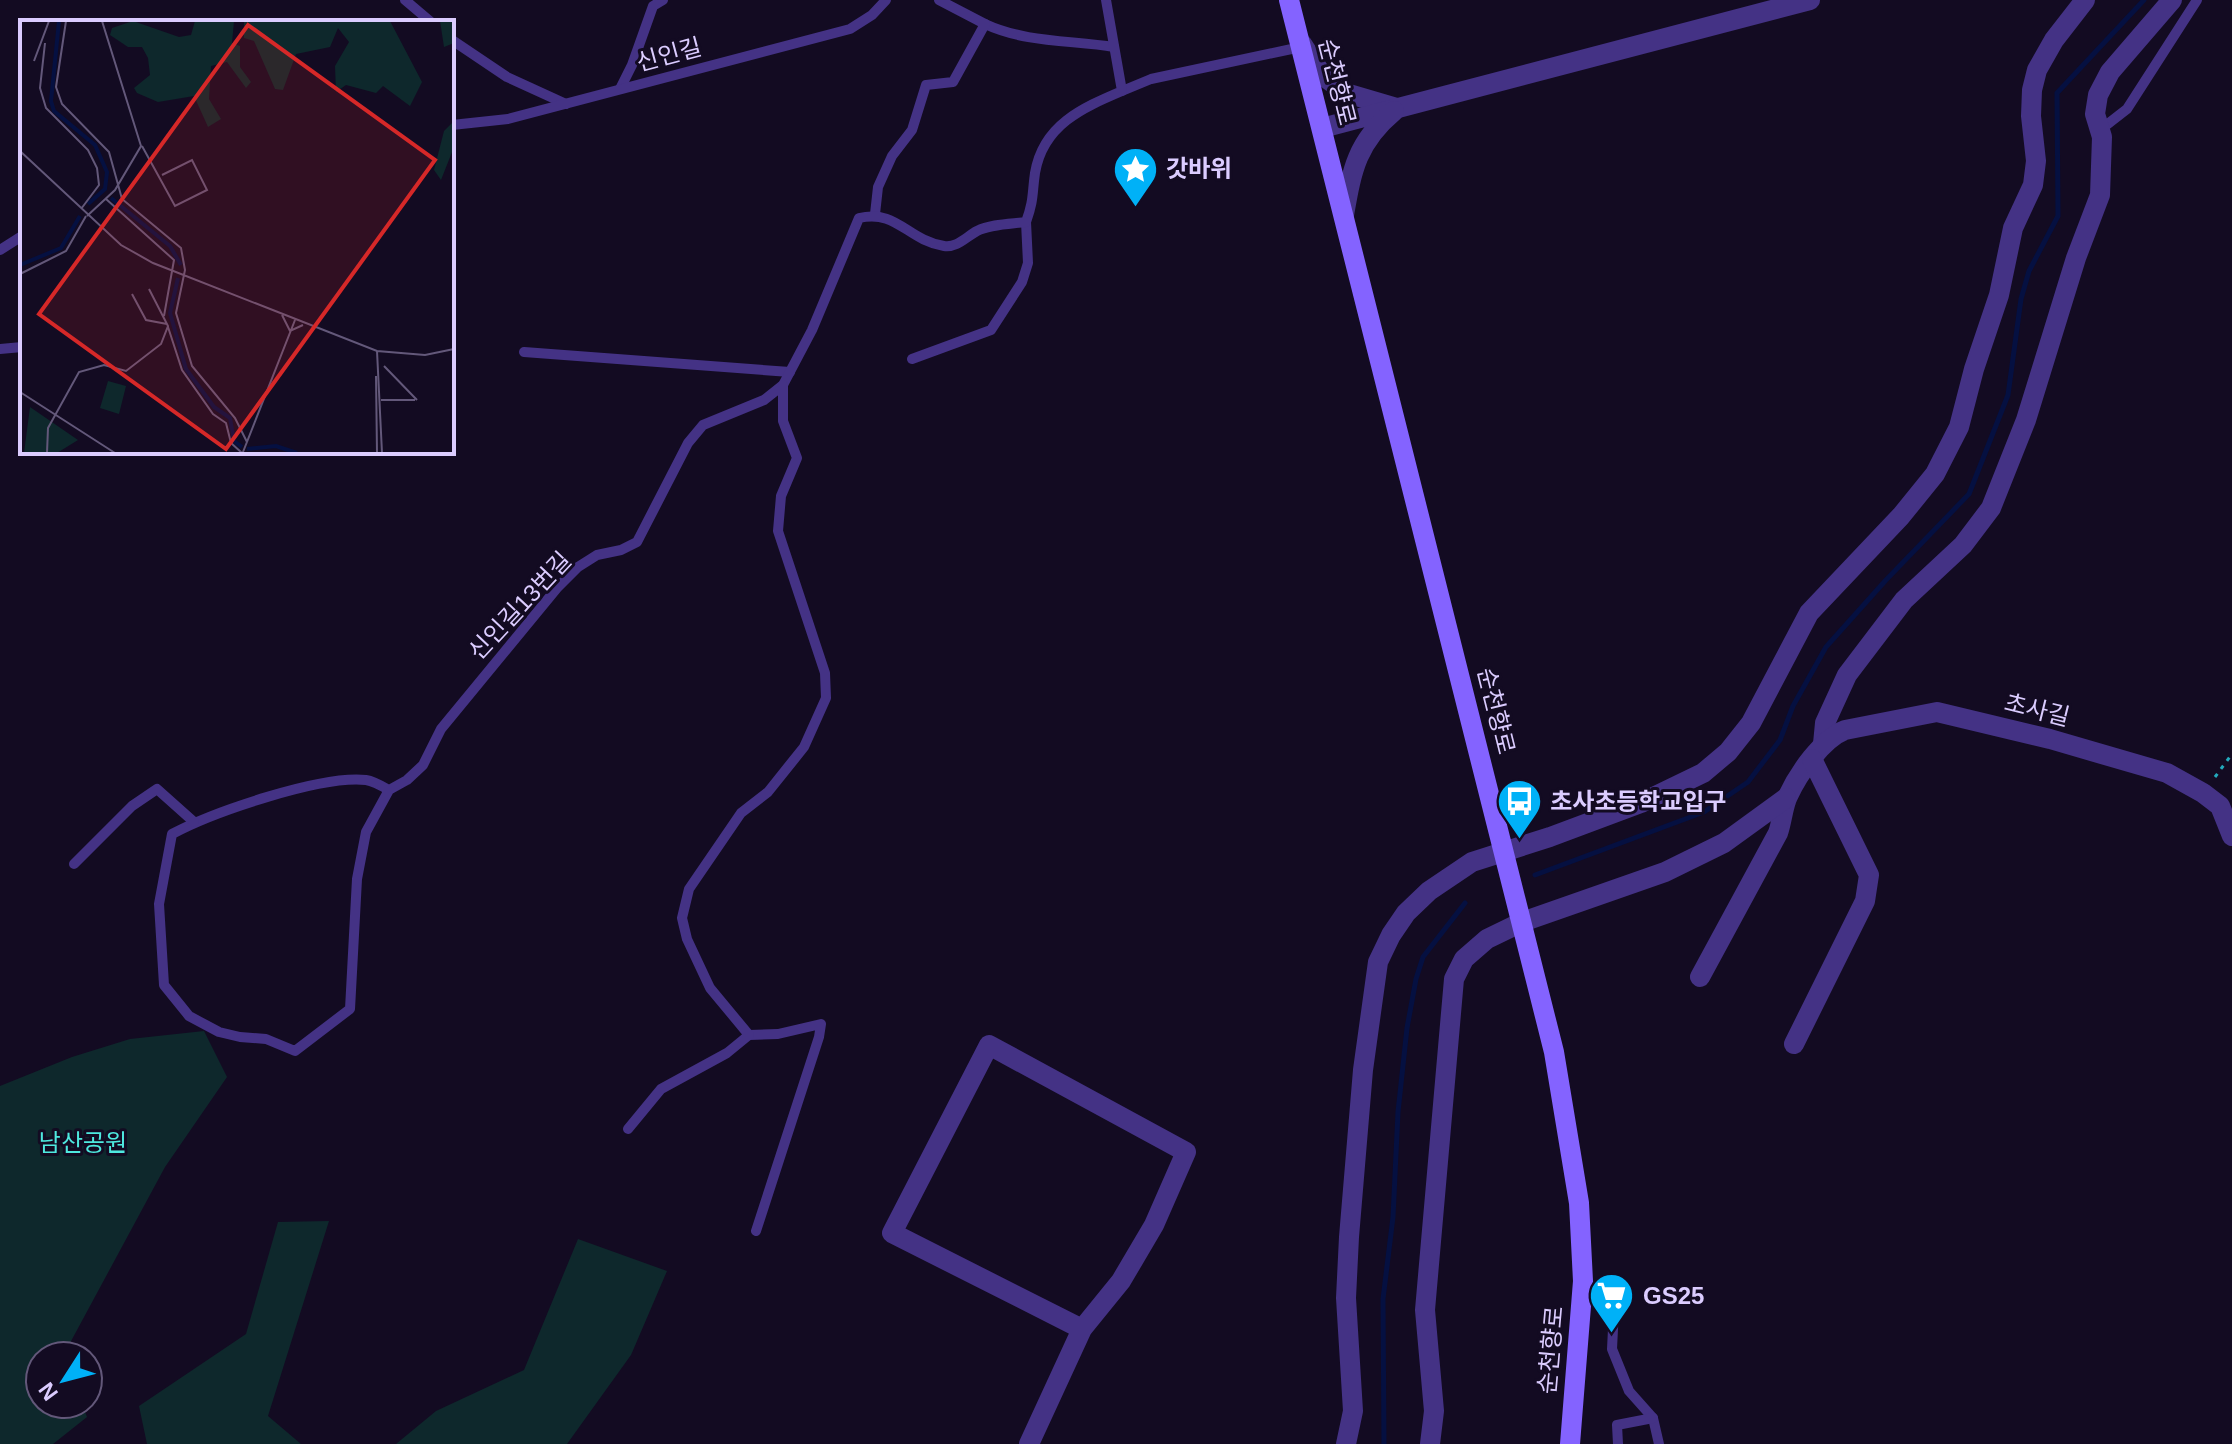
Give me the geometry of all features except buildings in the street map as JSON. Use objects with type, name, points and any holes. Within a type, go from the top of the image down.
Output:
[{"type":"main road","name":"순천향로","points":[[1289,0],[1554,1052],[1579,1203],[1583,1281],[1570,1444]]},
{"type":"street","points":[[1322,128],[1810,0]]},
{"type":"street","points":[[1346,1444],[1353,1411],[1346,1298],[1349,1237],[1363,1070],[1378,962],[1406,913],[1429,891],[1472,862],[1641,803],[1703,773],[1720,759],[1751,723],[1809,613],[1901,516],[1935,474],[1959,427],[1974,369],[1999,295],[2013,228],[2033,185],[2036,161],[2031,116],[2037,70],[2054,40],[2085,0]]},
{"type":"street","points":[[1430,1444],[1434,1411],[1425,1310],[1454,979],[1464,959],[1487,939],[1522,922],[1665,872],[1724,843],[1786,798],[1818,752],[1825,723],[1847,675],[1904,600],[1963,545],[1991,508],[2026,420],[2076,258],[2100,195],[2100,130],[2095,114],[2098,95],[2110,72],[2172,0]]},
{"type":"street","points":[[1300,43],[1322,75],[1346,93],[1397,108]]},
{"type":"street","points":[[1344,215],[1352,171],[1363,143],[1377,125],[1397,108]]},
{"type":"street","name":"초사길","points":[[1818,752],[1833,734],[1937,712],[2050,739],[2167,773],[2220,806],[2232,836]]},
{"type":"street","points":[[1794,1044],[1865,901],[1869,875],[1818,752]]},
{"type":"street","points":[[1700,977],[1778,833],[1785,814],[1786,798]]},
{"type":"street","points":[[1029,1444],[1082,1329],[1121,1281],[1147,1236],[1186,1152],[989,1045],[892,1233],[1082,1329]]},
{"type":"lane","points":[[405,0],[429,20]]},
{"type":"lane","points":[[620,89],[653,6],[663,0]]},
{"type":"lane","name":"신인길","points":[[454,125],[508,119],[850,29],[872,15],[886,0]]},
{"type":"lane","points":[[939,0],[985,24],[1026,38],[1114,47]]},
{"type":"lane","points":[[1106,0],[1122,91]]},
{"type":"lane","points":[[2100,130],[2127,109],[2197,0]]},
{"type":"lane","points":[[985,24],[953,82],[926,85],[912,130],[892,156],[878,187],[875,214],[892,220],[922,241],[948,247],[978,230],[1026,222]]},
{"type":"lane","points":[[454,42],[507,77],[566,104]]},
{"type":"lane","points":[[912,359],[991,330],[1022,282],[1028,263],[1026,222],[1034,201],[1035,171],[1049,136],[1078,110],[1151,79],[1300,43]]},
{"type":"lane","name":"신인길13번길","points":[[389,790],[407,780],[423,765],[441,729],[557,588],[578,567],[597,555],[621,550],[637,542],[688,443],[703,425],[764,400],[783,385],[812,330],[859,218],[875,214]]},
{"type":"lane","points":[[0,250],[20,237]]},
{"type":"lane","points":[[0,349],[20,347]]},
{"type":"lane","points":[[524,352],[790,372]]},
{"type":"lane","points":[[749,1035],[710,988],[687,939],[682,918],[689,889],[741,813],[768,792],[804,747],[826,698],[825,673],[778,531],[781,496],[797,458],[783,421],[783,385]]},
{"type":"lane","points":[[368,780],[389,790],[366,832],[357,879],[350,1009],[295,1051],[266,1039],[219,1032],[189,1016],[164,985],[159,904],[172,834],[194,822],[306,786],[368,780]]},
{"type":"lane","points":[[74,864],[132,806],[157,789],[194,822]]},
{"type":"lane","points":[[628,1129],[661,1089],[727,1053],[749,1035],[778,1034],[821,1024],[756,1231]]},
{"type":"lane","points":[[1614,1309],[1612,1349],[1629,1391],[1653,1418],[1659,1444]]},
{"type":"lane","points":[[1618,1444],[1617,1425],[1653,1418]]},
{"type":"path","points":[[2203,793],[2232,754]]},
{"type":"green space","name":"남산공원","points":[[204,1031],[227,1077],[165,1167],[72,1340],[24,1340],[24,1420],[83,1420],[53,1444],[0,1444],[0,1086],[72,1057],[130,1039]]},
{"type":"green space","points":[[329,1221],[268,1416],[301,1444],[147,1444],[139,1406],[246,1334],[278,1222]]},
{"type":"green space","points":[[578,1239],[667,1271],[631,1355],[567,1444],[396,1444],[436,1411],[524,1370]]},
{"type":"waterway","points":[[1535,875],[1704,812],[1748,782],[1780,740],[1793,706],[1826,647],[1969,494],[2008,395],[2021,299],[2029,271],[2058,216],[2057,93],[2144,0]]},
{"type":"waterway","points":[[1384,1444],[1383,1299],[1393,1217],[1398,1112],[1407,1028],[1423,957],[1465,903]]},
{"type":"place","name":"갓바위","points":[[1135,208]]},
{"type":"place","name":"초사초등학교입구","points":[[1519,841]]},
{"type":"place","name":"GS25","points":[[1612,1335]]}]
